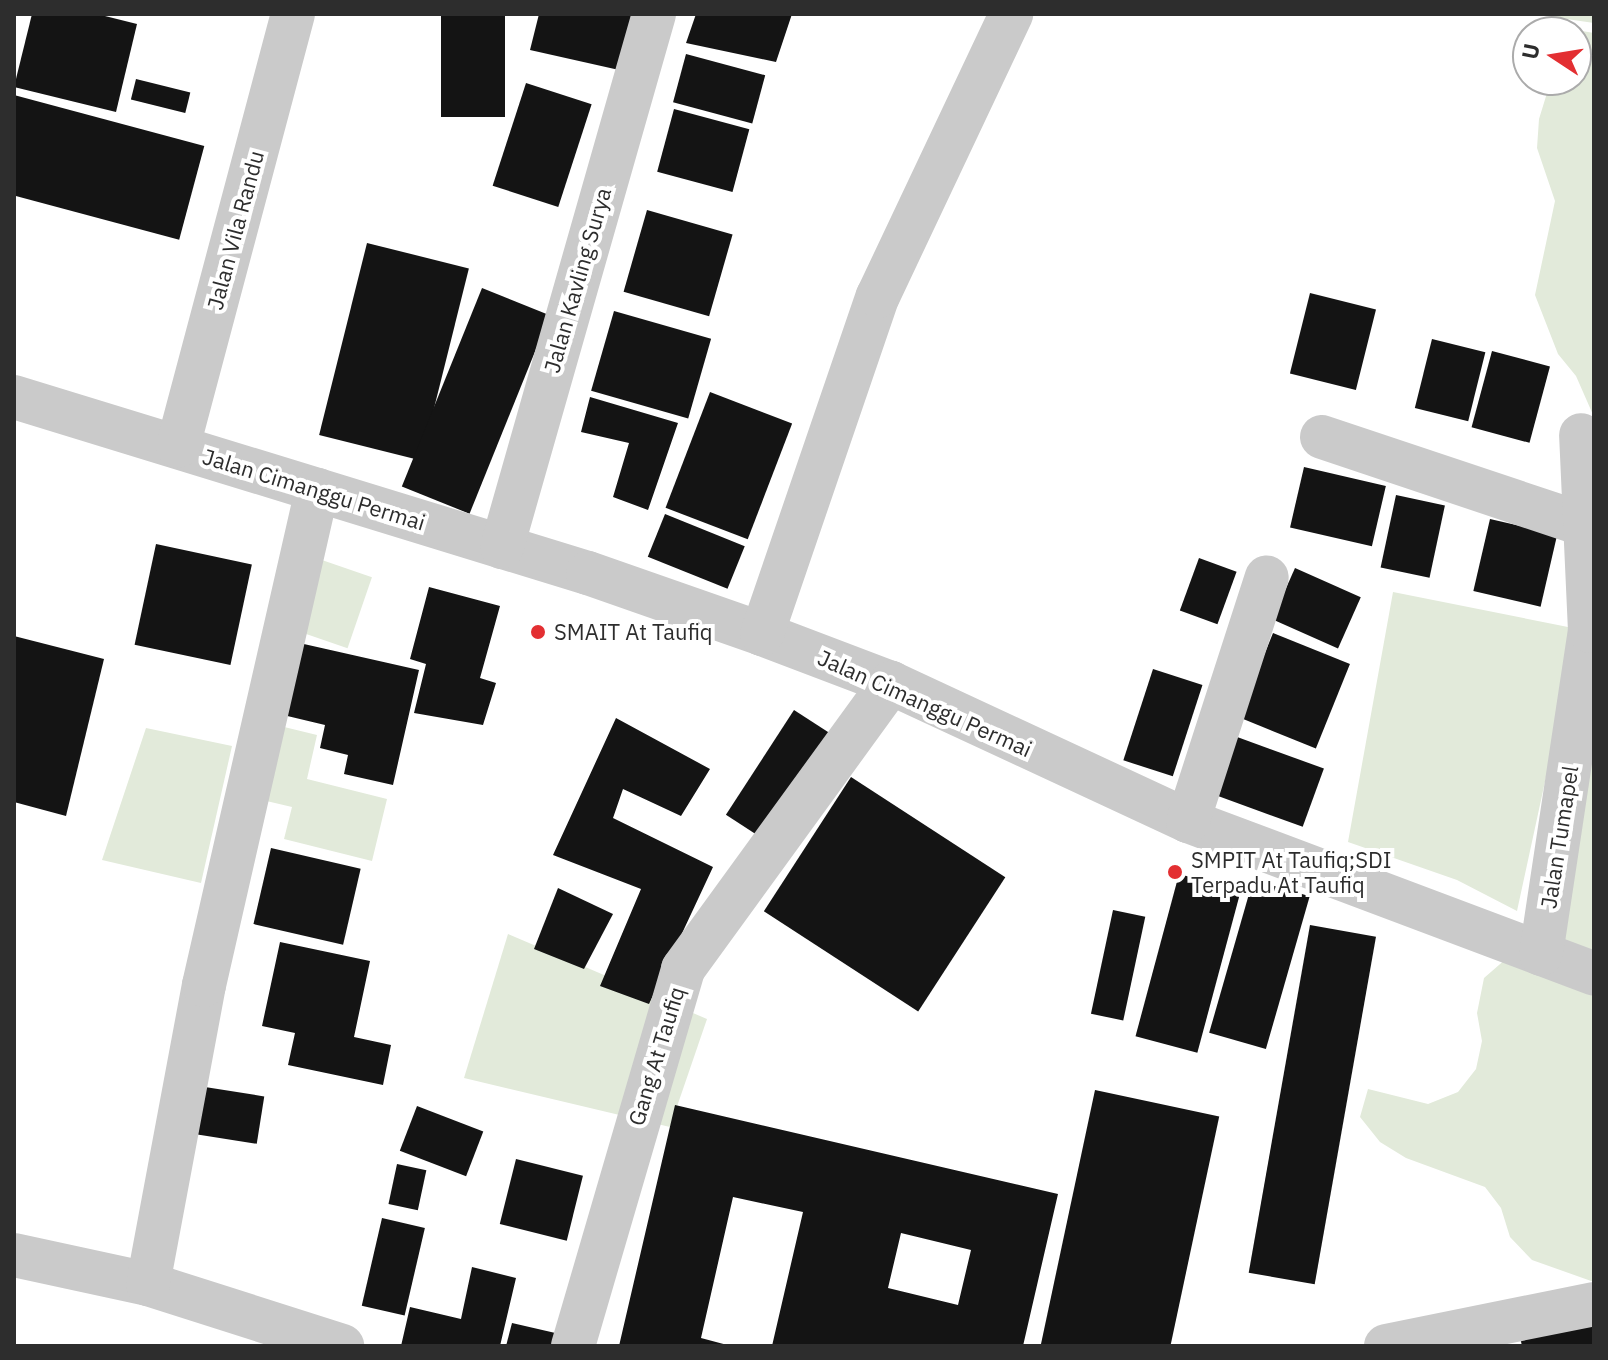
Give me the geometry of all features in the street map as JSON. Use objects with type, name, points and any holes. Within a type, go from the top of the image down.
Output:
[{"type":"street","name":"Jalan Vila Randu","points":[[178,446],[293,14]]},
{"type":"street","name":"Jalan Kavling Surya","points":[[502,547],[654,14]]},
{"type":"street","points":[[762,634],[878,296],[1011,14]]},
{"type":"street","name":"Jalan Cimanggu Permai","points":[[14,397],[502,547],[762,634],[891,683],[1188,821],[1594,974]]},
{"type":"street","name":"Jalan Tumapel","points":[[1541,954],[1590,631],[1592,579],[1582,524],[1581,435]]},
{"type":"street","points":[[1322,437],[1582,524]]},
{"type":"street","points":[[148,1284],[204,985],[317,490]]},
{"type":"street","points":[[1188,821],[1267,577]]},
{"type":"street","name":"Gang At Taufiq","points":[[573,1346],[683,969],[891,683]]},
{"type":"street","points":[[14,1255],[148,1284],[342,1346]]},
{"type":"street","points":[[1386,1346],[1594,1304]]},
{"type":"green space","points":[[1532,14],[1594,14],[1594,23],[1592,16]]},
{"type":"green space","points":[[1594,33],[1594,417],[1576,376],[1558,354],[1535,295],[1555,201],[1537,148],[1539,119],[1546,96],[1592,96]]},
{"type":"green space","points":[[319,559],[372,577],[348,648],[295,630]]},
{"type":"green space","points":[[1393,592],[1578,629],[1517,911],[1457,880],[1348,842]]},
{"type":"green space","points":[[276,725],[317,735],[307,779],[387,799],[372,861],[284,839],[292,807],[258,799]]},
{"type":"green space","points":[[1594,727],[1594,1282],[1532,1260],[1510,1237],[1501,1208],[1485,1187],[1406,1158],[1380,1142],[1360,1117],[1368,1089],[1428,1104],[1458,1092],[1476,1069],[1482,1041],[1477,1013],[1484,978],[1507,958],[1525,956]]},
{"type":"green space","points":[[146,728],[232,746],[201,883],[102,860]]},
{"type":"green space","points":[[508,934],[707,1019],[670,1127],[464,1078]]},
{"type":"building","points":[[32,14],[97,14],[137,24],[116,112],[14,87]]},
{"type":"building","points":[[441,14],[505,14],[505,117],[441,117]]},
{"type":"building","points":[[539,14],[643,14],[628,72],[530,50]]},
{"type":"building","points":[[696,14],[792,14],[776,62],[686,43]]},
{"type":"building","points":[[686,54],[765,75],[752,124],[673,102]]},
{"type":"building","points":[[136,79],[190,93],[185,113],[131,99]]},
{"type":"building","points":[[526,83],[592,104],[558,207],[493,186]]},
{"type":"building","points":[[14,95],[204,146],[179,240],[14,195]]},
{"type":"building","points":[[674,109],[749,129],[733,192],[657,172]]},
{"type":"building","points":[[647,210],[733,235],[709,316],[624,292]]},
{"type":"building","points":[[367,243],[469,268],[421,461],[319,435]]},
{"type":"building","points":[[482,288],[550,315],[470,514],[402,486]]},
{"type":"building","points":[[1310,293],[1376,309],[1356,390],[1290,374]]},
{"type":"building","points":[[614,311],[711,339],[688,419],[591,391]]},
{"type":"building","points":[[1432,339],[1485,352],[1468,421],[1415,408]]},
{"type":"building","points":[[1492,351],[1550,367],[1530,443],[1472,427]]},
{"type":"building","points":[[710,392],[792,424],[748,539],[666,508]]},
{"type":"building","points":[[590,397],[678,423],[648,510],[613,497],[629,443],[581,432]]},
{"type":"building","points":[[1304,467],[1386,486],[1372,546],[1290,527]]},
{"type":"building","points":[[1396,495],[1445,505],[1430,578],[1381,567]]},
{"type":"building","points":[[665,514],[745,546],[728,589],[648,557]]},
{"type":"building","points":[[1490,519],[1557,535],[1541,607],[1473,591]]},
{"type":"building","points":[[156,544],[252,564],[230,665],[135,645]]},
{"type":"building","points":[[1199,558],[1237,572],[1217,624],[1180,611]]},
{"type":"building","points":[[1295,568],[1361,597],[1338,648],[1272,619]]},
{"type":"building","points":[[429,587],[500,606],[480,678],[496,683],[483,725],[414,713],[426,664],[410,659]]},
{"type":"building","points":[[1273,633],[1350,664],[1316,748],[1239,717]]},
{"type":"building","points":[[14,636],[104,659],[66,816],[14,802]]},
{"type":"building","points":[[295,642],[419,670],[393,785],[344,774],[348,755],[320,748],[325,725],[279,714]]},
{"type":"building","points":[[1153,669],[1202,685],[1173,776],[1123,760]]},
{"type":"building","points":[[794,710],[838,739],[770,844],[726,815]]},
{"type":"building","points":[[616,718],[710,769],[681,816],[623,789],[613,818],[713,867],[649,1004],[600,986],[641,889],[553,855]]},
{"type":"building","points":[[1229,734],[1324,769],[1303,827],[1208,792]]},
{"type":"building","points":[[851,777],[1005,877],[918,1011],[764,911]]},
{"type":"building","points":[[271,848],[361,869],[343,945],[253,924]]},
{"type":"building","points":[[1179,874],[1241,891],[1197,1053],[1136,1036]]},
{"type":"building","points":[[1253,880],[1310,896],[1266,1049],[1209,1033]]},
{"type":"building","points":[[558,888],[613,914],[584,969],[534,949]]},
{"type":"building","points":[[1113,910],[1145,917],[1123,1021],[1091,1014]]},
{"type":"building","points":[[1310,925],[1376,937],[1315,1284],[1249,1273]]},
{"type":"building","points":[[280,942],[370,961],[354,1037],[391,1045],[383,1085],[288,1065],[295,1033],[262,1026]]},
{"type":"building","points":[[205,1087],[264,1096],[257,1144],[197,1134]]},
{"type":"building","points":[[1095,1090],[1219,1116],[1170,1346],[1041,1346]]},
{"type":"building","points":[[675,1105],[1058,1194],[1023,1346],[772,1346],[803,1212],[733,1197],[701,1338],[731,1346],[619,1346]],"holes":[[[901,1233],[971,1250],[958,1305],[888,1288]]]},
{"type":"building","points":[[417,1106],[483,1131],[466,1176],[400,1151]]},
{"type":"building","points":[[516,1159],[583,1176],[567,1241],[500,1224]]},
{"type":"building","points":[[397,1164],[426,1170],[418,1210],[388,1204]]},
{"type":"building","points":[[382,1218],[425,1228],[405,1316],[362,1306]]},
{"type":"building","points":[[472,1267],[516,1278],[500,1346],[401,1346],[410,1307],[461,1319]]},
{"type":"building","points":[[1594,1322],[1594,1346],[1522,1346],[1520,1337]]},
{"type":"building","points":[[512,1323],[564,1335],[561,1346],[506,1346]]},
{"type":"place","name":"SMAIT At Taufiq","points":[[538,632]]},
{"type":"place","name":"SMPIT At Taufiq;SDI Terpadu At Taufiq","points":[[1175,872]]}]
